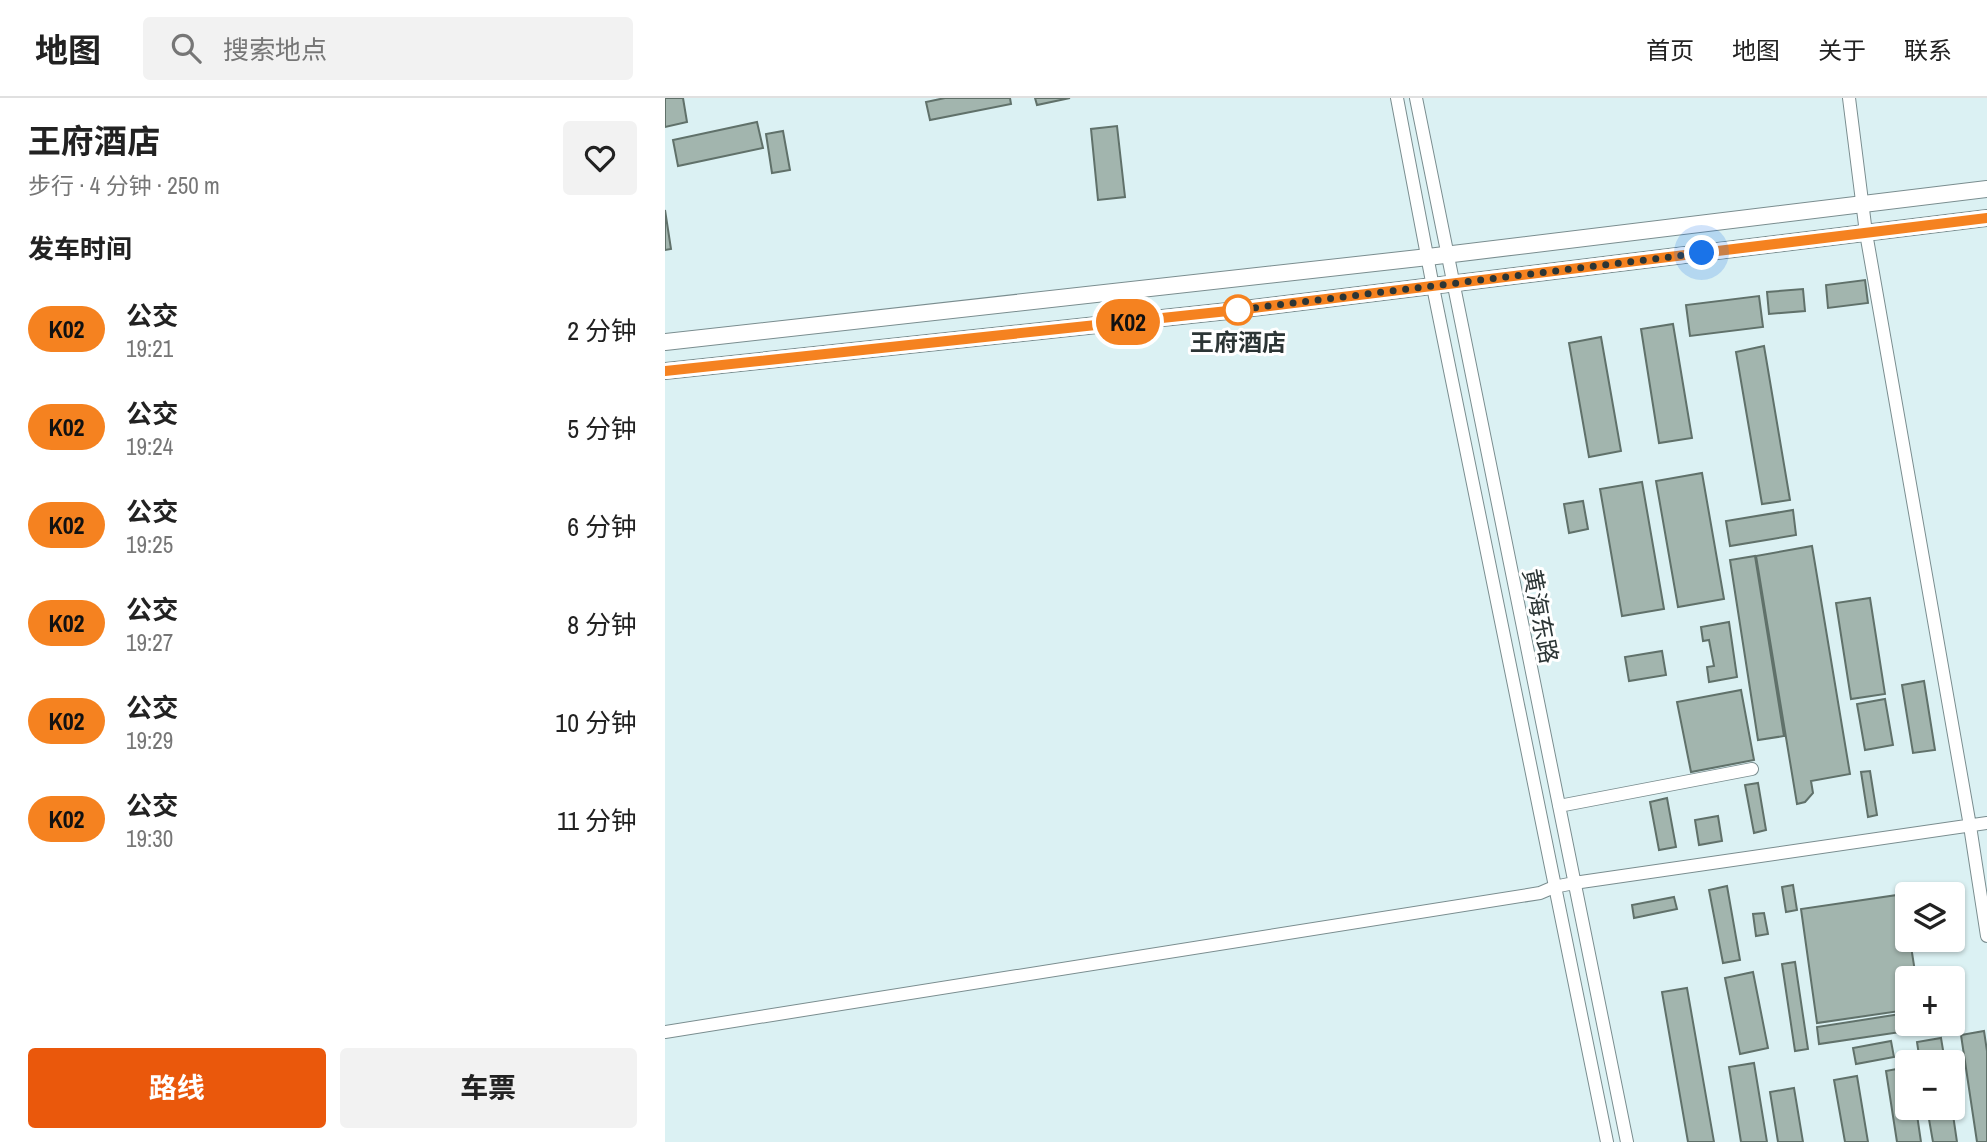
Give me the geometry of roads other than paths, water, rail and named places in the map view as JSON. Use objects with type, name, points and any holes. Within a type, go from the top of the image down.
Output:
[{"type":"main road","points":[[665,342],[1447,255],[1987,189]]},
{"type":"main road","points":[[665,371],[1215,313],[1987,218]]},
{"type":"street","name":"黄海东路","points":[[1397,98],[1607,1142]]},
{"type":"street","name":"黄海东路","points":[[1416,98],[1626,1142]]},
{"type":"street","points":[[1849,98],[1866,233],[1987,936]]},
{"type":"street","points":[[1559,806],[1752,769]]},
{"type":"street","points":[[665,1032],[1540,893],[1574,883],[1987,823]]},
{"type":"place","name":"王府酒店","points":[[1238,310]]}]
